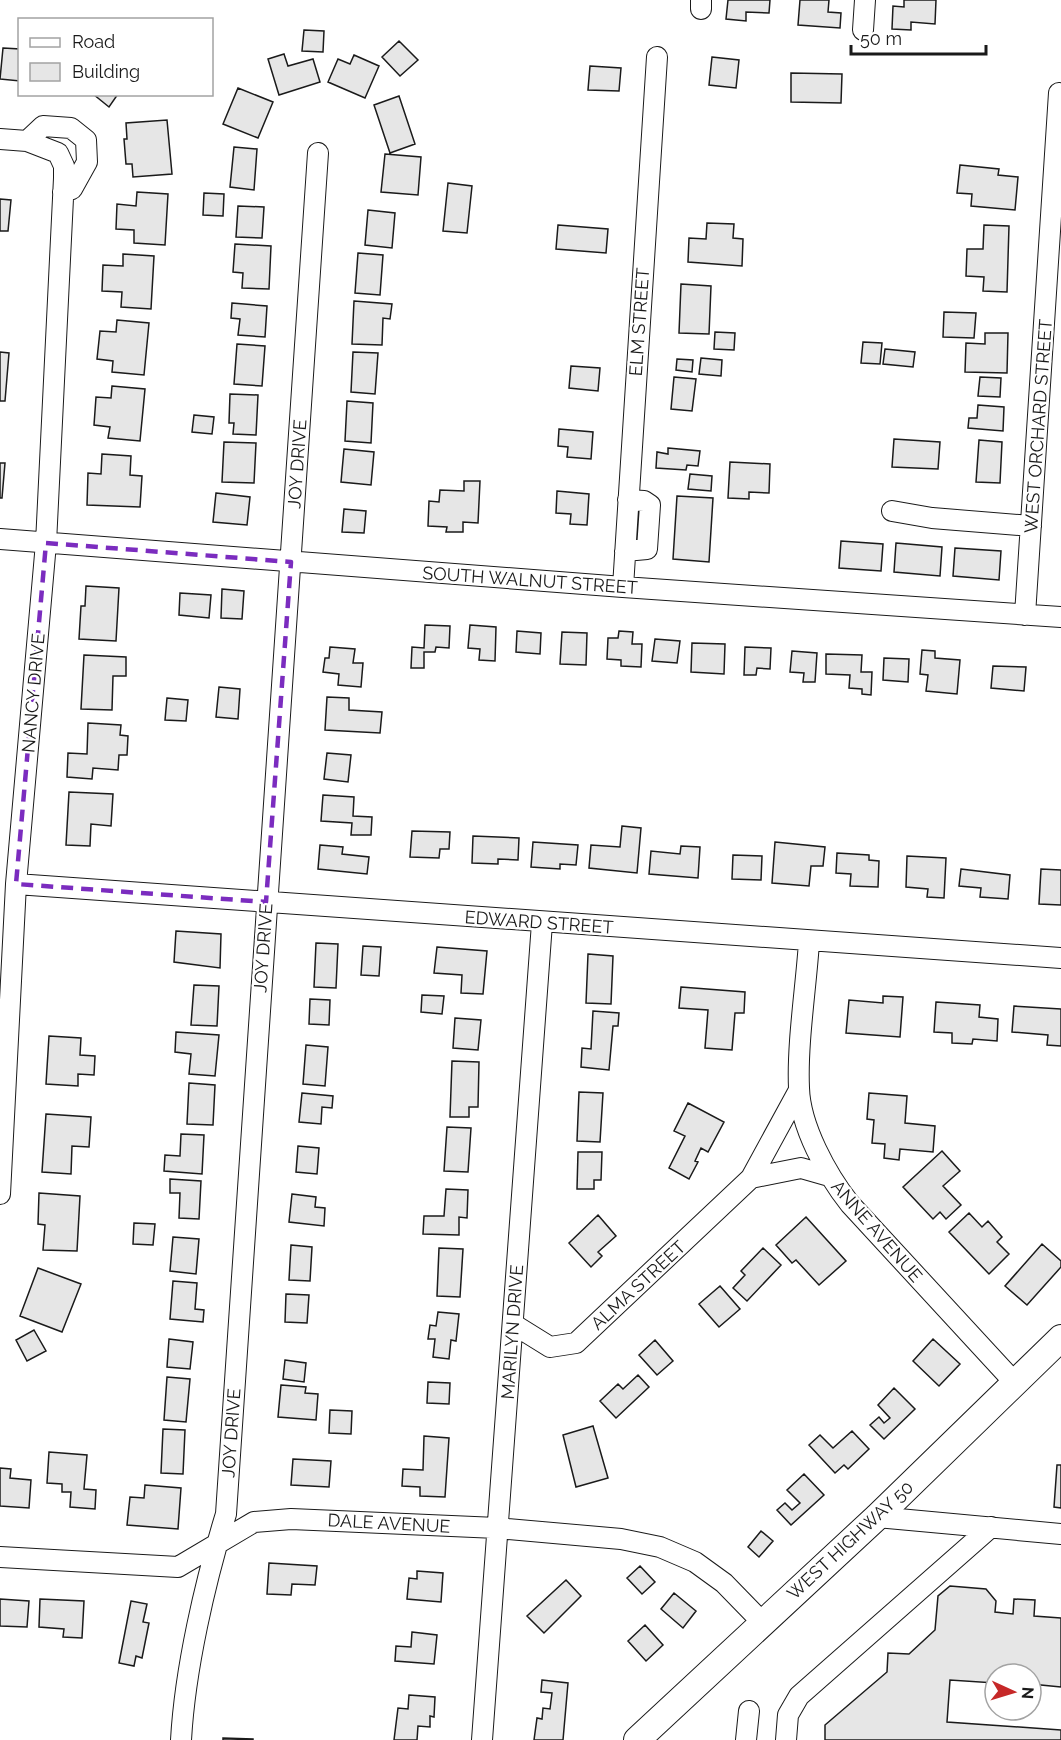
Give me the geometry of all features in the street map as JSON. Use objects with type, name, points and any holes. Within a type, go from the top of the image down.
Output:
[{"type":"main road","name":"WEST HIGHWAY 50","points":[[637,1740],[877,1516],[1061,1338]]},
{"type":"street","points":[[862,30],[866,0]]},
{"type":"street","name":"ELM STREET","points":[[623,587],[657,57]]},
{"type":"street","name":"WEST ORCHARD STREET","points":[[1025,615],[1059,93]]},
{"type":"street","points":[[0,139],[27,141],[43,126],[71,128],[86,140],[87,162],[72,189],[63,192]]},
{"type":"street","name":"NANCY DRIVE","points":[[0,1194],[16,884],[46,543],[64,166],[58,153],[27,141]]},
{"type":"street","name":"JOY DRIVE","points":[[181,1740],[183,1699],[217,1544],[226,1514],[318,153]]},
{"type":"street","points":[[892,511],[932,518],[1031,526]]},
{"type":"street","name":"SOUTH WALNUT STREET","points":[[0,539],[623,587],[1061,617]]},
{"type":"street","name":"EDWARD STREET","points":[[16,884],[809,942],[1061,958]]},
{"type":"street","name":"MARILYN DRIVE","points":[[482,1740],[542,923]]},
{"type":"street","name":"ANNE AVENUE","points":[[809,942],[799,1090],[807,1125],[828,1176],[850,1204],[1015,1383]]},
{"type":"street","name":"ALMA STREET","points":[[513,1324],[550,1347],[576,1343],[751,1178],[799,1090]]},
{"type":"street","points":[[751,1178],[801,1168],[828,1176]]},
{"type":"street","points":[[877,1516],[1061,1534]]},
{"type":"street","name":"DALE AVENUE","points":[[0,1557],[178,1567],[254,1522],[291,1519],[497,1528],[621,1539],[660,1547],[695,1562],[724,1583],[762,1622]]},
{"type":"street","points":[[786,1740],[788,1716],[799,1696],[991,1527]]},
{"type":"street","points":[[746,1740],[748,1711]]},
{"type":"highlighted area","points":[[46,543],[291,562],[266,902],[16,884]]},
{"type":"building","points":[[728,0],[770,0],[769,13],[746,12],[746,21],[726,19]]},
{"type":"building","points":[[800,0],[829,0],[828,12],[841,13],[840,28],[798,25]]},
{"type":"building","points":[[904,0],[936,0],[935,24],[911,22],[911,30],[892,29],[893,6],[904,7]]},
{"type":"building","points":[[304,30],[324,31],[323,52],[302,51]]},
{"type":"building","points":[[399,41],[418,60],[400,76],[382,57]]},
{"type":"building","points":[[3,48],[18,49],[18,81],[0,79]]},
{"type":"building","points":[[284,54],[288,66],[313,59],[320,82],[279,95],[268,59]]},
{"type":"building","points":[[354,55],[379,66],[365,98],[328,82],[338,59],[350,64]]},
{"type":"building","points":[[712,57],[739,60],[736,88],[709,85]]},
{"type":"building","points":[[590,66],[621,68],[619,91],[588,90]]},
{"type":"building","points":[[791,73],[842,74],[841,103],[791,102]]},
{"type":"building","points":[[238,88],[273,102],[258,138],[223,124]]},
{"type":"building","points":[[95,96],[117,96],[109,107]]},
{"type":"building","points":[[399,96],[415,144],[390,153],[374,105]]},
{"type":"building","points":[[167,120],[172,174],[133,177],[132,164],[126,164],[124,139],[127,139],[126,123]]},
{"type":"building","points":[[234,147],[257,149],[254,190],[230,187]]},
{"type":"building","points":[[385,154],[421,157],[418,195],[381,192]]},
{"type":"building","points":[[960,165],[999,169],[998,175],[1018,177],[1015,210],[971,206],[972,194],[957,193]]},
{"type":"building","points":[[448,183],[472,186],[467,233],[443,231]]},
{"type":"building","points":[[137,192],[168,194],[165,245],[134,243],[134,230],[116,229],[117,204],[136,206]]},
{"type":"building","points":[[204,193],[224,194],[223,216],[203,215]]},
{"type":"building","points":[[0,199],[11,200],[8,231],[0,231]]},
{"type":"building","points":[[238,206],[264,207],[262,238],[236,237]]},
{"type":"building","points":[[368,210],[395,213],[392,248],[365,245]]},
{"type":"building","points":[[707,223],[734,224],[733,238],[743,239],[742,266],[688,262],[689,238],[706,239]]},
{"type":"building","points":[[558,225],[608,229],[606,253],[556,249]]},
{"type":"building","points":[[984,225],[1009,226],[1007,292],[983,291],[984,277],[966,276],[967,249],[983,249]]},
{"type":"building","points":[[235,244],[271,246],[269,289],[242,288],[243,273],[233,272]]},
{"type":"building","points":[[358,253],[383,255],[380,295],[355,293]]},
{"type":"building","points":[[123,254],[154,256],[151,309],[121,307],[122,292],[102,291],[103,265],[123,266]]},
{"type":"building","points":[[681,284],[711,286],[709,334],[679,333]]},
{"type":"building","points":[[354,301],[392,304],[390,319],[383,318],[382,345],[352,344]]},
{"type":"building","points":[[232,303],[267,306],[265,337],[238,335],[240,319],[231,318]]},
{"type":"building","points":[[944,312],[976,313],[974,338],[943,337]]},
{"type":"building","points":[[117,320],[149,323],[144,375],[112,372],[113,361],[97,359],[100,331],[116,332]]},
{"type":"building","points":[[715,332],[735,333],[734,350],[714,349]]},
{"type":"building","points":[[985,333],[1008,333],[1007,373],[965,372],[966,343],[985,344]]},
{"type":"building","points":[[863,342],[882,343],[880,364],[861,363]]},
{"type":"building","points":[[237,344],[265,346],[262,386],[234,384]]},
{"type":"building","points":[[885,349],[915,352],[913,367],[883,364]]},
{"type":"building","points":[[0,352],[9,353],[5,401],[0,401]]},
{"type":"building","points":[[353,352],[378,353],[375,394],[351,392]]},
{"type":"building","points":[[701,358],[722,360],[721,376],[699,374]]},
{"type":"building","points":[[677,359],[693,360],[692,372],[676,370]]},
{"type":"building","points":[[571,366],[600,368],[598,391],[569,388]]},
{"type":"building","points":[[674,377],[696,379],[692,411],[671,409]]},
{"type":"building","points":[[980,377],[1001,378],[1000,397],[978,396]]},
{"type":"building","points":[[112,386],[145,389],[140,441],[108,438],[110,427],[94,425],[96,397],[111,398]]},
{"type":"building","points":[[230,394],[258,395],[256,435],[233,434],[234,423],[229,423]]},
{"type":"building","points":[[347,401],[373,403],[371,443],[345,441]]},
{"type":"building","points":[[978,405],[1004,407],[1003,431],[968,428],[969,418],[977,418]]},
{"type":"building","points":[[194,415],[214,417],[212,434],[192,432]]},
{"type":"building","points":[[559,429],[593,432],[591,459],[567,457],[568,447],[558,446]]},
{"type":"building","points":[[894,439],[940,442],[938,469],[892,467]]},
{"type":"building","points":[[979,440],[1002,442],[1000,483],[976,482]]},
{"type":"building","points":[[224,442],[256,443],[254,483],[222,482]]},
{"type":"building","points":[[668,448],[700,451],[698,466],[687,465],[686,470],[656,468],[657,452],[668,454]]},
{"type":"building","points":[[344,449],[374,452],[371,485],[341,482]]},
{"type":"building","points":[[102,454],[131,456],[130,475],[142,476],[140,507],[87,505],[88,473],[101,474]]},
{"type":"building","points":[[730,462],[770,464],[769,493],[749,492],[749,499],[728,498]]},
{"type":"building","points":[[0,463],[5,463],[2,498],[0,498]]},
{"type":"building","points":[[690,474],[712,476],[711,491],[688,489]]},
{"type":"building","points":[[464,481],[480,481],[478,523],[463,522],[463,532],[446,532],[447,527],[428,526],[429,501],[439,502],[440,490],[464,491]]},
{"type":"building","points":[[557,491],[589,494],[587,525],[570,524],[571,514],[556,513]]},
{"type":"building","points":[[216,493],[250,497],[247,525],[213,522]]},
{"type":"building","points":[[677,496],[713,498],[709,562],[673,559]]},
{"type":"building","points":[[344,509],[366,511],[364,533],[342,532]]},
{"type":"building","points":[[841,541],[883,544],[881,571],[839,568]]},
{"type":"building","points":[[896,543],[942,547],[940,576],[894,572]]},
{"type":"building","points":[[955,548],[1001,551],[999,580],[953,576]]},
{"type":"building","points":[[86,586],[119,588],[116,641],[79,639],[81,606],[85,606]]},
{"type":"building","points":[[222,589],[244,591],[242,619],[221,618]]},
{"type":"building","points":[[180,593],[211,595],[209,618],[179,615]]},
{"type":"building","points":[[425,625],[450,626],[449,648],[436,647],[435,652],[424,652],[424,668],[411,668],[412,647],[424,648]]},
{"type":"building","points":[[470,625],[496,627],[495,661],[479,660],[480,649],[468,648]]},
{"type":"building","points":[[517,631],[541,633],[540,654],[516,652]]},
{"type":"building","points":[[619,631],[633,632],[632,644],[642,644],[641,667],[621,666],[621,660],[607,659],[608,638],[618,638]]},
{"type":"building","points":[[562,632],[587,633],[586,665],[560,664]]},
{"type":"building","points":[[655,639],[680,641],[677,663],[652,661]]},
{"type":"building","points":[[692,643],[725,644],[724,674],[691,672]]},
{"type":"building","points":[[330,647],[355,649],[353,663],[363,663],[361,687],[338,685],[339,674],[323,672],[325,658],[329,658]]},
{"type":"building","points":[[745,647],[771,648],[770,669],[757,668],[756,675],[744,675]]},
{"type":"building","points":[[922,650],[935,651],[935,658],[960,660],[957,694],[926,691],[928,675],[920,674]]},
{"type":"building","points":[[792,651],[817,653],[815,682],[803,682],[804,673],[790,672]]},
{"type":"building","points":[[826,654],[862,655],[861,672],[872,672],[871,695],[862,694],[862,689],[849,688],[850,675],[826,674]]},
{"type":"building","points":[[84,655],[126,657],[126,676],[113,676],[112,710],[81,709]]},
{"type":"building","points":[[884,658],[909,659],[908,682],[883,680]]},
{"type":"building","points":[[993,666],[1026,667],[1024,691],[991,688]]},
{"type":"building","points":[[219,687],[240,689],[238,719],[216,717]]},
{"type":"building","points":[[327,697],[349,698],[349,710],[382,712],[380,733],[325,730]]},
{"type":"building","points":[[167,698],[188,700],[186,721],[165,720]]},
{"type":"building","points":[[88,723],[121,725],[120,735],[128,736],[127,755],[119,755],[118,770],[93,768],[92,779],[67,777],[68,753],[87,754]]},
{"type":"building","points":[[327,753],[351,755],[348,782],[324,779]]},
{"type":"building","points":[[69,792],[113,794],[111,826],[91,824],[90,846],[66,845]]},
{"type":"building","points":[[323,795],[354,797],[353,816],[372,817],[371,835],[351,835],[352,823],[321,821]]},
{"type":"building","points":[[622,826],[641,828],[637,873],[589,868],[591,845],[620,847]]},
{"type":"building","points":[[412,831],[450,832],[449,849],[440,849],[439,858],[410,857]]},
{"type":"building","points":[[473,836],[519,838],[518,860],[498,859],[498,864],[472,863]]},
{"type":"building","points":[[533,842],[578,845],[576,865],[560,864],[560,869],[531,867]]},
{"type":"building","points":[[775,842],[825,847],[823,866],[811,866],[809,886],[772,883]]},
{"type":"building","points":[[320,845],[343,847],[342,854],[369,857],[367,874],[318,869]]},
{"type":"building","points":[[681,846],[700,847],[698,878],[649,874],[651,851],[680,854]]},
{"type":"building","points":[[837,853],[869,855],[869,860],[879,861],[878,887],[850,886],[851,874],[836,873]]},
{"type":"building","points":[[733,855],[762,856],[761,880],[732,879]]},
{"type":"building","points":[[907,856],[946,858],[944,898],[927,897],[928,889],[906,887]]},
{"type":"building","points":[[961,869],[1010,875],[1008,899],[980,897],[981,888],[959,886]]},
{"type":"building","points":[[1041,869],[1061,870],[1061,905],[1039,904]]},
{"type":"building","points":[[176,931],[221,934],[220,968],[174,962]]},
{"type":"building","points":[[316,943],[338,944],[336,988],[314,987]]},
{"type":"building","points":[[363,946],[381,947],[379,976],[361,975]]},
{"type":"building","points":[[437,947],[487,951],[483,994],[461,993],[462,975],[434,973]]},
{"type":"building","points":[[588,954],[613,956],[611,1004],[586,1003]]},
{"type":"building","points":[[194,985],[219,986],[217,1026],[191,1025]]},
{"type":"building","points":[[681,987],[745,992],[744,1013],[735,1013],[732,1050],[705,1048],[708,1010],[679,1008]]},
{"type":"building","points":[[422,995],[444,996],[442,1014],[421,1012]]},
{"type":"building","points":[[883,996],[903,997],[900,1037],[846,1033],[849,1000],[883,1003]]},
{"type":"building","points":[[310,999],[330,1000],[329,1025],[309,1024]]},
{"type":"building","points":[[936,1002],[980,1005],[979,1017],[998,1019],[997,1041],[973,1039],[972,1044],[952,1043],[952,1033],[934,1032]]},
{"type":"building","points":[[1014,1006],[1061,1009],[1061,1046],[1047,1045],[1048,1035],[1012,1032]]},
{"type":"building","points":[[593,1011],[619,1013],[618,1026],[613,1026],[609,1070],[581,1067],[582,1048],[591,1049]]},
{"type":"building","points":[[455,1018],[481,1020],[478,1050],[453,1048]]},
{"type":"building","points":[[176,1032],[219,1035],[215,1076],[189,1074],[191,1054],[175,1052]]},
{"type":"building","points":[[49,1036],[81,1038],[80,1055],[95,1056],[94,1075],[78,1074],[78,1086],[46,1084]]},
{"type":"building","points":[[306,1045],[328,1047],[325,1086],[303,1084]]},
{"type":"building","points":[[452,1061],[479,1062],[478,1107],[469,1107],[469,1117],[450,1117]]},
{"type":"building","points":[[189,1083],[215,1085],[213,1125],[187,1124]]},
{"type":"building","points":[[579,1092],[603,1093],[600,1142],[577,1141]]},
{"type":"building","points":[[302,1093],[333,1096],[332,1108],[322,1107],[321,1124],[299,1122]]},
{"type":"building","points":[[869,1093],[907,1096],[905,1123],[935,1126],[933,1152],[900,1149],[899,1160],[884,1158],[885,1144],[872,1143],[874,1120],[867,1119]]},
{"type":"building","points":[[688,1103],[724,1122],[708,1152],[701,1148],[695,1161],[698,1162],[689,1179],[669,1168],[685,1136],[674,1131]]},
{"type":"building","points":[[46,1114],[91,1117],[89,1147],[72,1146],[71,1174],[42,1172]]},
{"type":"building","points":[[447,1127],[471,1128],[468,1172],[444,1171]]},
{"type":"building","points":[[181,1134],[204,1135],[202,1174],[164,1171],[165,1155],[180,1156]]},
{"type":"building","points":[[298,1146],[319,1148],[317,1174],[296,1172]]},
{"type":"building","points":[[942,1151],[960,1171],[943,1186],[961,1205],[946,1219],[940,1212],[933,1219],[903,1187]]},
{"type":"building","points":[[578,1152],[602,1152],[601,1180],[594,1180],[594,1189],[577,1189]]},
{"type":"building","points":[[170,1179],[201,1181],[199,1219],[179,1218],[180,1193],[170,1193]]},
{"type":"building","points":[[446,1189],[468,1190],[467,1218],[459,1217],[459,1235],[423,1234],[424,1216],[444,1216]]},
{"type":"building","points":[[39,1193],[80,1196],[77,1251],[43,1250],[45,1225],[38,1224]]},
{"type":"building","points":[[292,1194],[316,1197],[315,1207],[325,1208],[324,1226],[289,1222]]},
{"type":"building","points":[[969,1213],[982,1227],[988,1221],[1002,1237],[997,1242],[1009,1254],[989,1274],[949,1232]]},
{"type":"building","points":[[598,1215],[616,1236],[598,1252],[602,1256],[591,1267],[569,1243]]},
{"type":"building","points":[[806,1217],[846,1261],[819,1285],[796,1260],[792,1263],[776,1245]]},
{"type":"building","points":[[134,1223],[155,1224],[153,1245],[133,1244]]},
{"type":"building","points":[[173,1237],[199,1239],[196,1274],[170,1271]]},
{"type":"building","points":[[1042,1244],[1061,1261],[1061,1267],[1027,1305],[1005,1286]]},
{"type":"building","points":[[291,1245],[312,1247],[310,1281],[289,1280]]},
{"type":"building","points":[[439,1248],[463,1249],[460,1297],[437,1296]]},
{"type":"building","points":[[763,1248],[781,1265],[747,1301],[733,1288],[745,1275],[741,1271]]},
{"type":"building","points":[[38,1268],[81,1284],[62,1332],[20,1316]]},
{"type":"building","points":[[173,1281],[197,1283],[195,1309],[204,1310],[203,1322],[170,1319]]},
{"type":"building","points":[[720,1286],[740,1309],[719,1327],[699,1304]]},
{"type":"building","points":[[286,1294],[309,1295],[307,1323],[285,1322]]},
{"type":"building","points":[[438,1312],[459,1314],[456,1341],[451,1340],[449,1359],[433,1357],[435,1339],[428,1339],[430,1325],[436,1326]]},
{"type":"building","points":[[34,1330],[46,1351],[27,1361],[16,1340]]},
{"type":"building","points":[[169,1339],[193,1342],[190,1369],[167,1367]]},
{"type":"building","points":[[933,1339],[960,1364],[939,1386],[913,1361]]},
{"type":"building","points":[[655,1340],[673,1361],[657,1375],[639,1355]]},
{"type":"building","points":[[285,1360],[306,1363],[304,1382],[283,1379]]},
{"type":"building","points":[[638,1375],[649,1387],[616,1418],[600,1401],[618,1384],[623,1389]]},
{"type":"building","points":[[167,1377],[190,1379],[186,1422],[164,1420]]},
{"type":"building","points":[[428,1382],[450,1383],[449,1404],[427,1403]]},
{"type":"building","points":[[281,1385],[306,1387],[305,1393],[318,1394],[316,1420],[278,1417]]},
{"type":"building","points":[[894,1388],[915,1409],[884,1439],[870,1425],[879,1417],[884,1423],[890,1418],[878,1405]]},
{"type":"building","points":[[330,1410],[352,1411],[351,1434],[329,1433]]},
{"type":"building","points":[[593,1426],[608,1478],[576,1487],[563,1435]]},
{"type":"building","points":[[163,1429],[185,1430],[183,1474],[161,1473]]},
{"type":"building","points":[[852,1431],[869,1449],[848,1469],[844,1465],[835,1473],[809,1445],[820,1435],[833,1448]]},
{"type":"building","points":[[424,1436],[449,1438],[445,1497],[420,1496],[420,1487],[402,1486],[403,1469],[423,1470]]},
{"type":"building","points":[[49,1452],[87,1455],[84,1489],[96,1490],[95,1509],[70,1507],[71,1492],[62,1492],[62,1484],[47,1483]]},
{"type":"building","points":[[293,1459],[331,1461],[329,1487],[291,1485]]},
{"type":"building","points":[[1057,1465],[1061,1465],[1061,1508],[1054,1507]]},
{"type":"building","points":[[0,1468],[11,1469],[10,1478],[31,1480],[29,1508],[0,1506]]},
{"type":"building","points":[[804,1474],[824,1495],[791,1525],[777,1510],[785,1503],[792,1510],[800,1503],[787,1490]]},
{"type":"building","points":[[145,1485],[181,1488],[178,1529],[127,1525],[130,1497],[144,1498]]},
{"type":"building","points":[[761,1531],[773,1541],[759,1557],[748,1547]]},
{"type":"building","points":[[269,1563],[317,1566],[315,1585],[292,1584],[291,1595],[267,1594]]},
{"type":"building","points":[[640,1566],[655,1582],[642,1594],[627,1578]]},
{"type":"building","points":[[417,1571],[443,1573],[441,1602],[407,1599],[409,1578],[417,1579]]},
{"type":"building","points":[[566,1580],[581,1596],[544,1633],[527,1616]]},
{"type":"building","points":[[950,1586],[986,1589],[996,1601],[995,1612],[1013,1614],[1014,1599],[1035,1600],[1034,1616],[1061,1618],[1061,1687],[1043,1685],[1043,1662],[983,1662],[983,1682],[950,1680],[947,1722],[1061,1730],[1061,1740],[825,1740],[825,1725],[887,1672],[888,1653],[909,1654],[935,1630],[938,1596]]},
{"type":"building","points":[[674,1593],[696,1611],[683,1628],[661,1609]]},
{"type":"building","points":[[0,1599],[29,1601],[27,1627],[0,1626]]},
{"type":"building","points":[[40,1599],[84,1601],[82,1638],[63,1637],[64,1629],[39,1627]]},
{"type":"building","points":[[131,1601],[147,1604],[143,1622],[149,1623],[142,1658],[136,1656],[134,1666],[119,1663]]},
{"type":"building","points":[[645,1625],[663,1645],[646,1661],[628,1641]]},
{"type":"building","points":[[412,1632],[437,1635],[434,1664],[395,1661],[396,1646],[411,1647]]},
{"type":"building","points":[[542,1680],[568,1683],[563,1740],[534,1740],[537,1718],[542,1719],[543,1708],[550,1709],[552,1693],[541,1692]]},
{"type":"building","points":[[409,1695],[435,1697],[434,1717],[430,1716],[430,1727],[418,1726],[417,1740],[394,1740],[398,1708],[408,1709]]},
{"type":"building","points":[[223,1738],[253,1739],[253,1740],[223,1740]]}]
